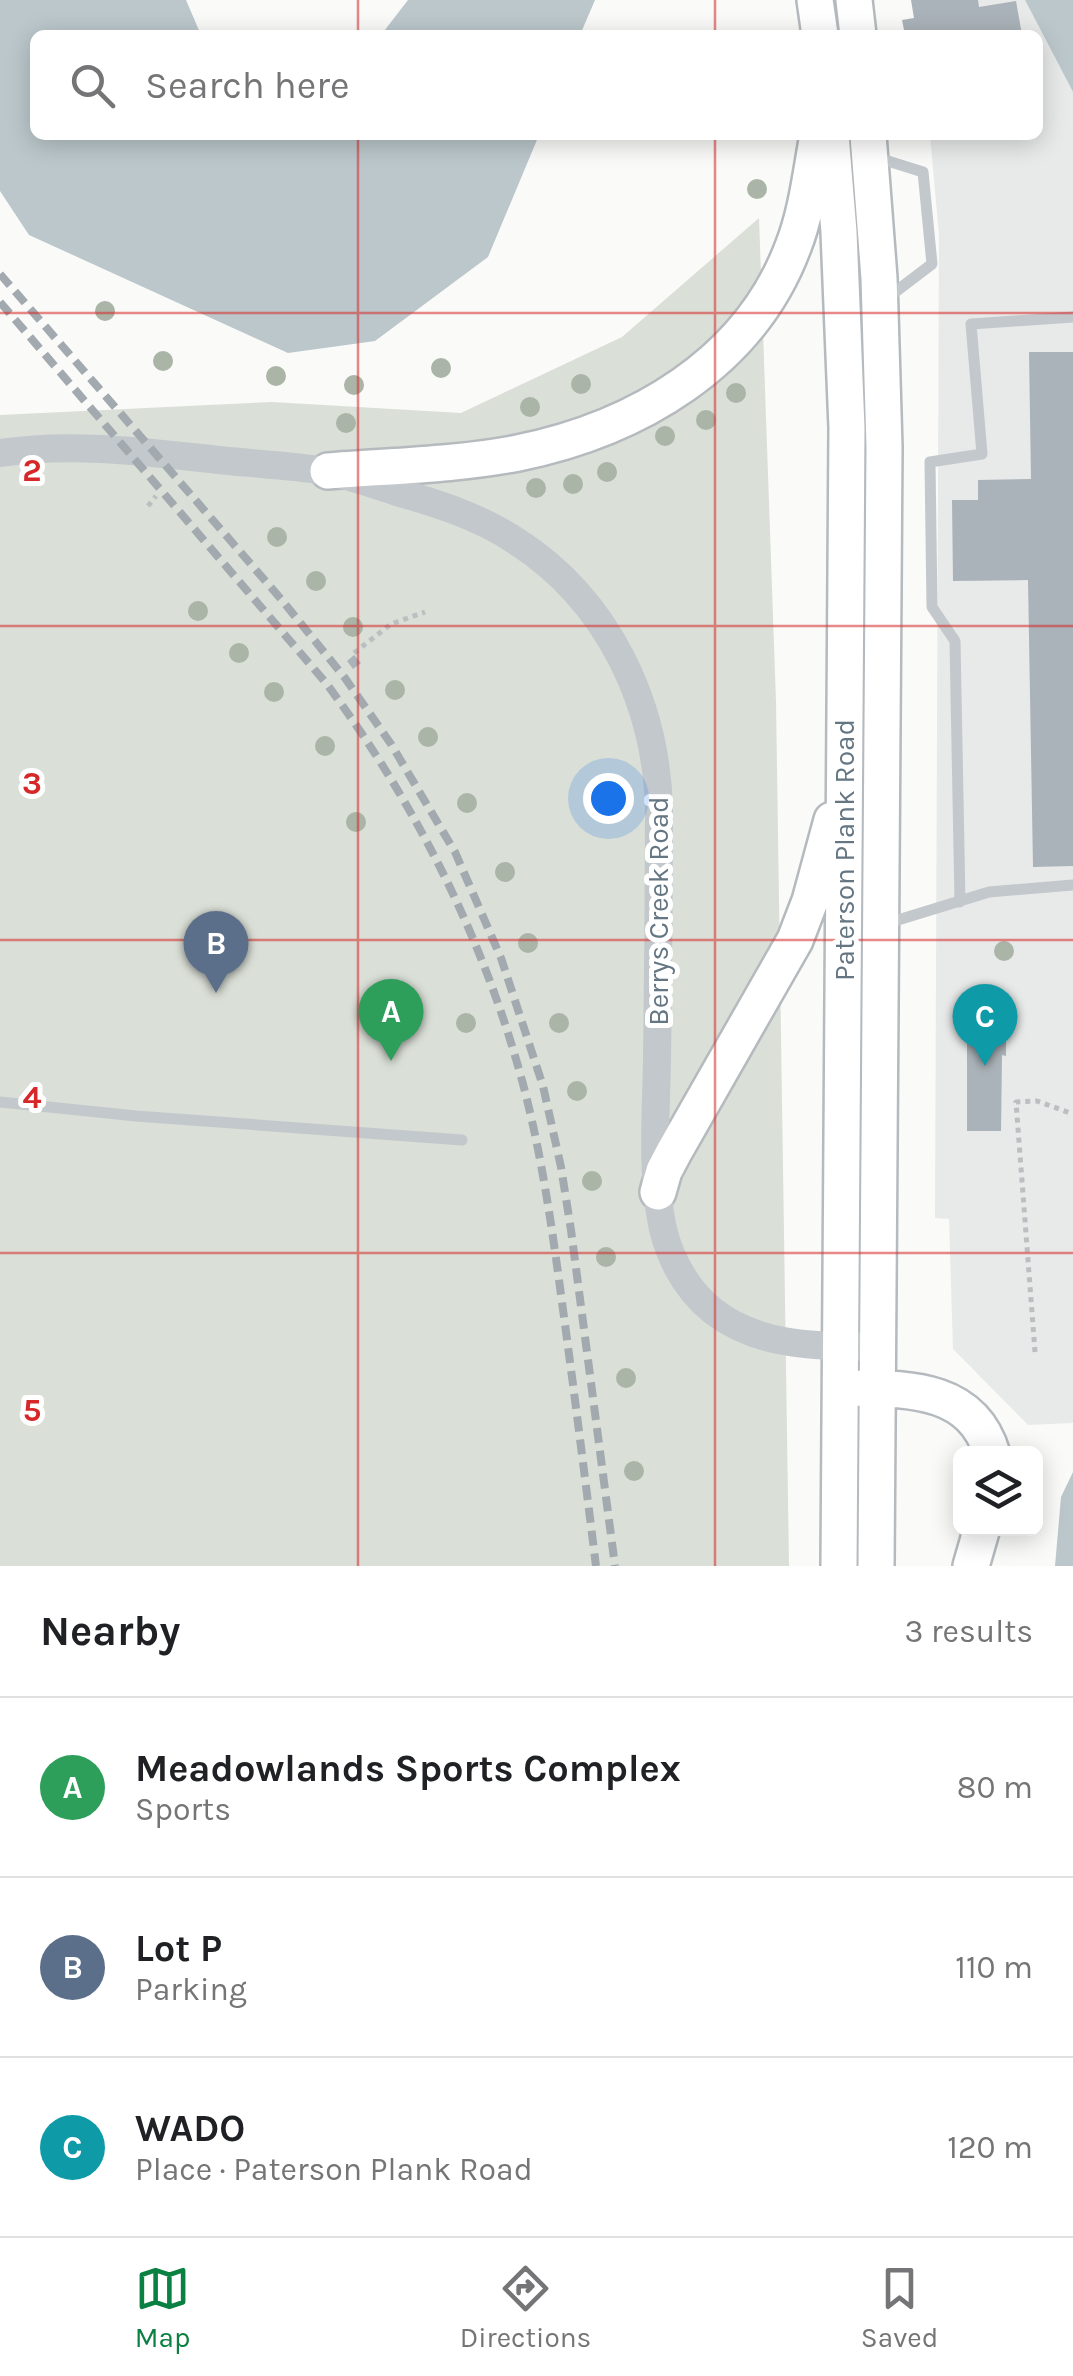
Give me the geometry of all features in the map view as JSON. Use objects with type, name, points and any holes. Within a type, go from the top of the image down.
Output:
[{"type":"main road","points":[[815,0],[819,30]]},
{"type":"main road","points":[[854,0],[857,30]]},
{"type":"main road","points":[[328,471],[480,459],[554,444],[592,433],[680,389],[720,358],[767,301],[794,244],[817,140]]},
{"type":"main road","name":"Paterson Plank Road","points":[[831,140],[846,380],[839,1566]]},
{"type":"main road","name":"Paterson Plank Road","points":[[869,146],[880,303],[884,446],[876,1566]]},
{"type":"main road","points":[[658,1192],[674,1152],[796,940],[844,774]]},
{"type":"main road","points":[[840,1387],[921,1392],[953,1402],[980,1426],[989,1446]]},
{"type":"main road","points":[[971,1566],[980,1536]]},
{"type":"street","name":"Berrys Creek Road","points":[[0,453],[27,448],[96,450],[328,471],[457,511],[518,542],[544,561],[586,605],[622,658],[648,721],[659,784],[658,1192],[673,1258],[682,1277],[708,1308],[741,1329],[792,1343],[880,1347]]},
{"type":"lane","points":[[869,146],[923,172],[932,264],[880,303]]},
{"type":"lane","points":[[960,902],[955,641],[932,607],[930,462],[982,454],[972,324],[1073,318]]},
{"type":"lane","points":[[881,925],[989,892],[1073,885]]},
{"type":"lane","points":[[0,1102],[462,1140]]},
{"type":"path","points":[[148,506],[156,496]]},
{"type":"path","points":[[354,653],[391,624],[425,612]]},
{"type":"path","points":[[1035,1352],[1016,1102],[1037,1101],[1073,1114]]},
{"type":"shaded area","points":[[0,0],[186,0],[199,30],[30,30],[30,140],[537,140],[488,257],[375,341],[288,353],[29,235],[0,191]]},
{"type":"shaded area","points":[[408,0],[595,0],[582,30],[385,30]]},
{"type":"shaded area","points":[[917,0],[1025,0],[1041,30],[920,30]]},
{"type":"shaded area","points":[[1025,0],[1073,0],[1073,92],[1043,30]]},
{"type":"shaded area","points":[[1043,34],[1073,92],[1073,1423],[1028,1425],[953,1349],[949,1219],[935,1218],[939,235],[930,140],[1043,140]]},
{"type":"shaded area","points":[[759,218],[776,702],[789,1566],[0,1566],[0,415],[272,402],[461,413],[622,337]]},
{"type":"shaded area","points":[[1073,1472],[1073,1566],[1055,1566],[1061,1497]]},
{"type":"building","points":[[911,0],[978,0],[979,7],[1016,1],[1021,30],[904,30],[902,20],[914,18]]},
{"type":"building","points":[[1029,352],[1073,352],[1073,866],[1033,867],[1028,580],[953,581],[952,500],[978,500],[978,480],[1031,479]]},
{"type":"building","points":[[354,655],[361,663],[353,669],[347,661]]},
{"type":"building","points":[[1006,1018],[1001,1131],[967,1131],[967,1019]]},
{"type":"railway","points":[[0,274],[345,678],[391,744],[455,852],[501,958],[543,1086],[571,1230],[615,1566]]},
{"type":"railway","points":[[0,302],[326,683],[389,776],[444,874],[507,1030],[536,1138],[596,1566]]},
{"type":"place","name":"Lot P","points":[[216,993]]},
{"type":"place","name":"Meadowlands Sports Complex","points":[[391,1061]]},
{"type":"place","name":"WADO","points":[[985,1066]]}]
